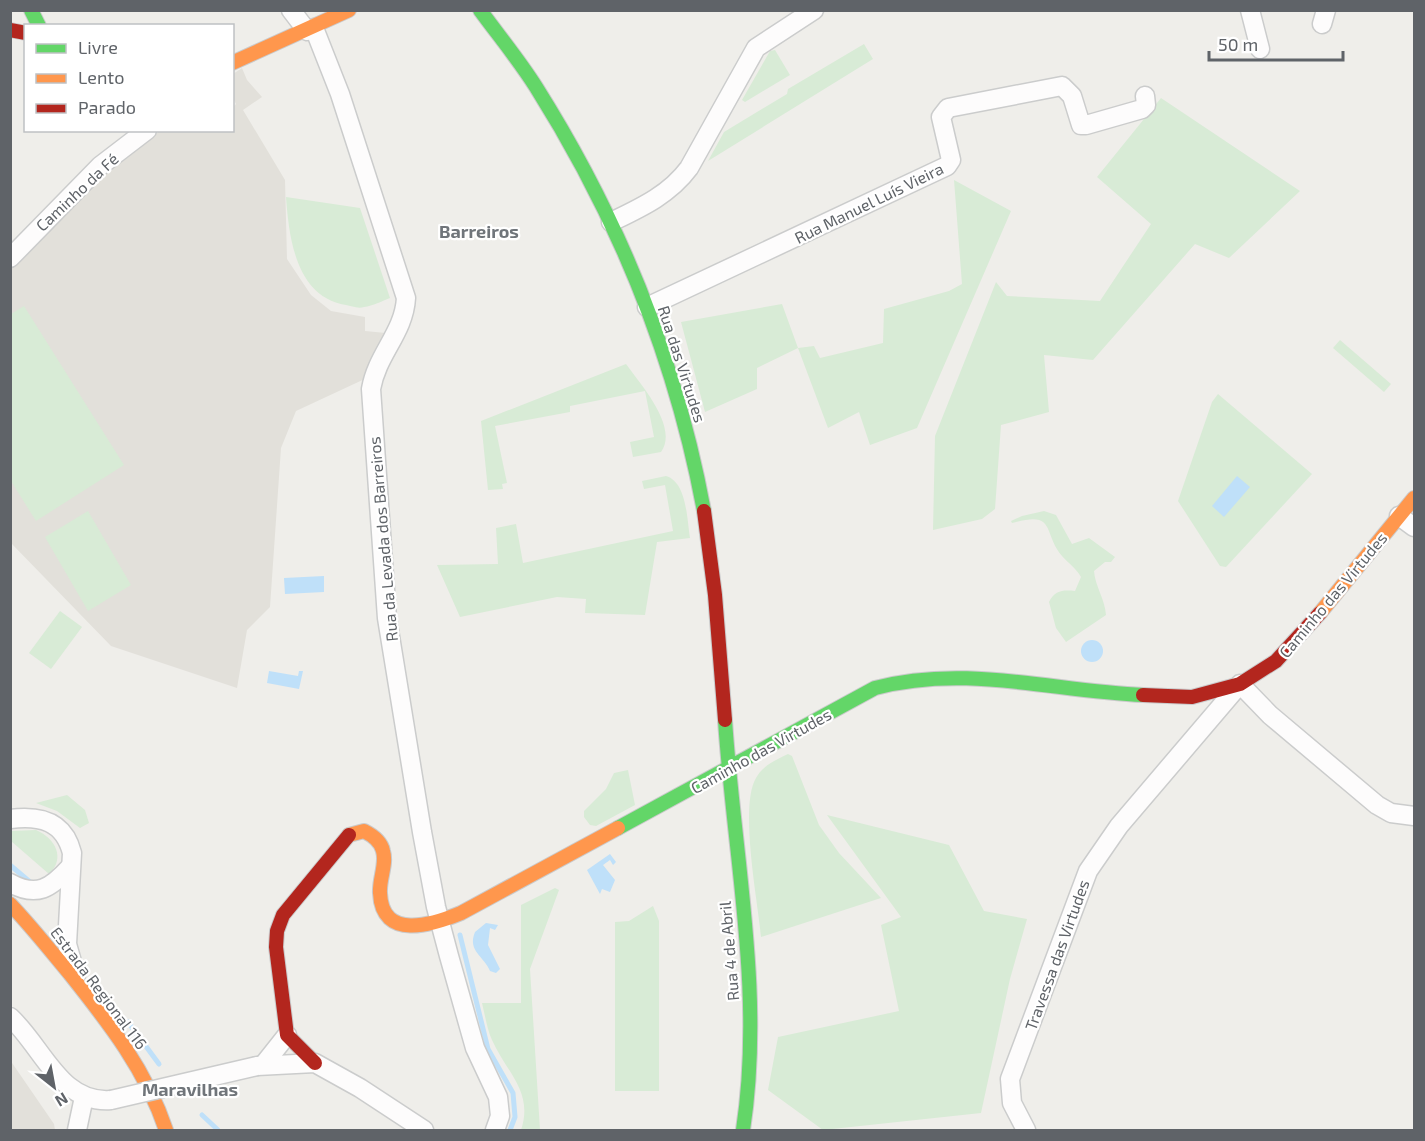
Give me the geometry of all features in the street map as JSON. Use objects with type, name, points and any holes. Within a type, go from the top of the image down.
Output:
[{"type":"street","points":[[31,10],[38,24]]},
{"type":"street","name":"Rua da Levada dos Barreiros","points":[[291,10],[310,29],[339,94],[406,298],[405,313],[374,371],[371,389],[387,618],[439,923],[475,1048],[498,1097],[500,1116],[495,1131]]},
{"type":"street","points":[[234,62],[349,10]]},
{"type":"street","name":"Rua das Virtudes","points":[[480,10],[541,95],[611,222],[647,307],[686,429],[706,525],[715,592],[729,769]]},
{"type":"street","points":[[611,222],[662,196],[675,185],[689,168],[756,48],[814,10]]},
{"type":"street","points":[[1250,10],[1260,49]]},
{"type":"street","points":[[240,45],[271,45]]},
{"type":"street","name":"Rua Manuel Luís Vieira","points":[[647,307],[947,166],[951,160],[941,117],[948,108],[1062,86],[1072,96],[1081,125],[1086,125],[1142,110],[1146,105],[1145,96]]},
{"type":"street","name":"Caminho da Fé","points":[[10,258],[100,166],[144,132]]},
{"type":"street","name":"Caminho das Virtudes","points":[[287,1035],[276,947],[277,931],[283,915],[351,833],[364,831],[380,844],[383,852],[381,902],[387,915],[397,924],[412,927],[439,923],[729,769],[874,688],[909,679],[975,677],[1118,694],[1192,697],[1240,684],[1276,661],[1294,644],[1414,498]]},
{"type":"street","points":[[1399,516],[1414,527]]},
{"type":"street","points":[[1240,684],[1270,715],[1383,809],[1400,816],[1414,816]]},
{"type":"street","name":"Travessa das Virtudes","points":[[1026,1131],[1012,1103],[1010,1079],[1088,871],[1119,826],[1240,684]]},
{"type":"street","name":"Rua 4 de Abril","points":[[729,769],[752,1029],[750,1092],[743,1131]]},
{"type":"street","points":[[10,819],[37,818],[55,824],[69,842],[72,853],[67,944],[70,963],[81,987]]},
{"type":"street","points":[[10,883],[24,890],[42,890],[57,882],[70,867]]},
{"type":"street","name":"Estrada Regional 116","points":[[10,904],[81,987],[136,1062],[166,1131]]},
{"type":"street","points":[[10,1017],[31,1039],[63,1083],[84,1097],[111,1100],[260,1065],[315,1063]]},
{"type":"street","points":[[260,1065],[287,1035],[315,1063],[360,1088],[424,1131]]},
{"type":"street","points":[[77,1131],[84,1097]]},
{"type":"shaded area","points":[[242,68],[247,80],[262,97],[243,110],[285,180],[287,259],[311,295],[331,311],[365,317],[365,331],[386,333],[369,377],[296,411],[281,448],[270,607],[247,630],[237,688],[111,646],[11,543],[10,268],[89,182],[159,132],[234,132],[234,106],[236,104],[234,73]]},
{"type":"shaded area","points":[[10,1060],[54,1124],[55,1130],[11,1130]]},
{"type":"green space","points":[[864,44],[873,59],[708,161],[724,132],[787,94],[788,89]]},
{"type":"green space","points":[[775,50],[790,75],[745,102],[742,100],[770,51]]},
{"type":"green space","points":[[1161,98],[1300,191],[1229,258],[1195,244],[1093,360],[1044,355],[1049,412],[1001,425],[995,509],[982,519],[933,530],[935,436],[996,282],[1007,296],[1100,301],[1151,224],[1097,177]]},
{"type":"green space","points":[[954,180],[1011,211],[917,428],[870,445],[859,412],[828,428],[798,348],[814,346],[820,358],[883,343],[884,309],[949,291],[962,284]]},
{"type":"green space","points":[[286,197],[360,208],[390,298],[371,306],[357,308],[329,300],[316,291],[298,263],[293,247]]},
{"type":"green space","points":[[782,304],[798,348],[757,368],[757,389],[705,412],[681,322]]},
{"type":"green space","points":[[24,306],[124,465],[36,521],[11,481],[11,314]]},
{"type":"green space","points":[[1340,340],[1391,384],[1384,392],[1333,348]]},
{"type":"green space","points":[[626,364],[656,406],[662,419],[665,442],[661,452],[633,457],[630,442],[654,437],[645,391],[570,406],[570,412],[495,426],[507,483],[502,484],[503,489],[488,490],[481,421]]},
{"type":"green space","points":[[1218,394],[1312,474],[1226,567],[1220,566],[1178,501],[1212,402]]},
{"type":"green space","points":[[666,476],[673,480],[682,494],[690,538],[657,542],[645,615],[585,613],[586,599],[557,597],[460,617],[437,565],[498,564],[496,528],[516,524],[523,563],[673,531],[665,485],[644,489],[642,481]]},
{"type":"green space","points":[[88,511],[131,585],[88,611],[45,537]]},
{"type":"green space","points":[[1044,511],[1056,515],[1072,544],[1089,538],[1115,557],[1111,562],[1105,562],[1094,571],[1106,615],[1066,642],[1056,628],[1049,602],[1054,595],[1060,592],[1075,591],[1081,577],[1062,556],[1042,521],[1036,519],[1012,523],[1011,521]]},
{"type":"green space","points":[[60,611],[82,627],[51,669],[29,653]]},
{"type":"green space","points":[[788,754],[792,756],[819,825],[839,853],[881,898],[761,937],[749,831],[751,791],[762,770]]},
{"type":"green space","points":[[628,770],[635,805],[596,826],[590,825],[584,817],[584,811],[606,789],[614,773]]},
{"type":"green space","points":[[67,795],[85,810],[89,823],[80,828],[57,811],[36,803]]},
{"type":"green space","points":[[827,815],[949,845],[984,911],[1027,919],[1010,979],[981,1113],[823,1130],[768,1090],[778,1037],[899,1011],[881,925],[901,917]]},
{"type":"green space","points":[[36,830],[48,838],[56,849],[57,861],[49,874],[11,841],[11,831]]},
{"type":"green space","points":[[555,888],[559,890],[530,969],[540,1130],[521,1130],[524,1104],[521,1093],[492,1040],[482,1003],[521,1003],[521,905]]},
{"type":"green space","points":[[653,906],[659,921],[659,1091],[615,1091],[615,922],[629,921]]},
{"type":"water","points":[[1237,476],[1250,487],[1224,517],[1212,506]]},
{"type":"water","points":[[324,576],[324,592],[285,594],[284,578]]},
{"type":"water","points":[[1092,640],[1100,643],[1103,651],[1100,659],[1092,662],[1084,659],[1081,651],[1084,643]]},
{"type":"water","points":[[269,671],[298,676],[299,671],[303,671],[299,689],[267,683]]},
{"type":"water","points":[[610,854],[616,862],[613,865],[610,860],[603,865],[615,880],[610,892],[602,889],[600,894],[587,870]]},
{"type":"water","points":[[486,923],[498,925],[495,930],[490,928],[488,945],[500,969],[496,973],[490,971],[473,944],[475,932]]},
{"type":"waterway","points":[[10,865],[30,882]]},
{"type":"waterway","points":[[460,935],[488,1049],[513,1093],[515,1117],[510,1130]]},
{"type":"waterway","points":[[128,1022],[159,1064]]},
{"type":"waterway","points":[[202,1115],[218,1130]]},
{"type":"traffic: fast","points":[[31,10],[38,24]]},
{"type":"traffic: fast","points":[[480,10],[536,87],[566,136],[618,238],[660,345],[692,455],[704,511]]},
{"type":"traffic: fast","points":[[618,828],[875,688],[909,681],[942,678],[1009,681],[1143,695]]},
{"type":"traffic: fast","points":[[725,720],[749,976],[749,1079],[743,1130]]},
{"type":"traffic: slow","points":[[234,62],[349,10]]},
{"type":"traffic: slow","points":[[1320,613],[1414,498]]},
{"type":"traffic: slow","points":[[349,835],[364,831],[378,841],[384,856],[380,888],[383,908],[389,918],[399,924],[410,926],[436,922],[461,913],[618,828]]},
{"type":"traffic: slow","points":[[10,904],[70,974],[112,1029],[148,1087],[166,1130]]},
{"type":"traffic: jam","points":[[10,30],[24,33]]},
{"type":"traffic: jam","points":[[704,511],[715,595],[725,720]]},
{"type":"traffic: jam","points":[[1143,695],[1192,697],[1240,684],[1276,661],[1320,613]]},
{"type":"traffic: jam","points":[[315,1063],[287,1035],[276,947],[277,931],[283,915],[349,835]]},
{"type":"district","name":"Barreiros","points":[[479,232]]},
{"type":"district","name":"Maravilhas","points":[[190,1090]]}]
